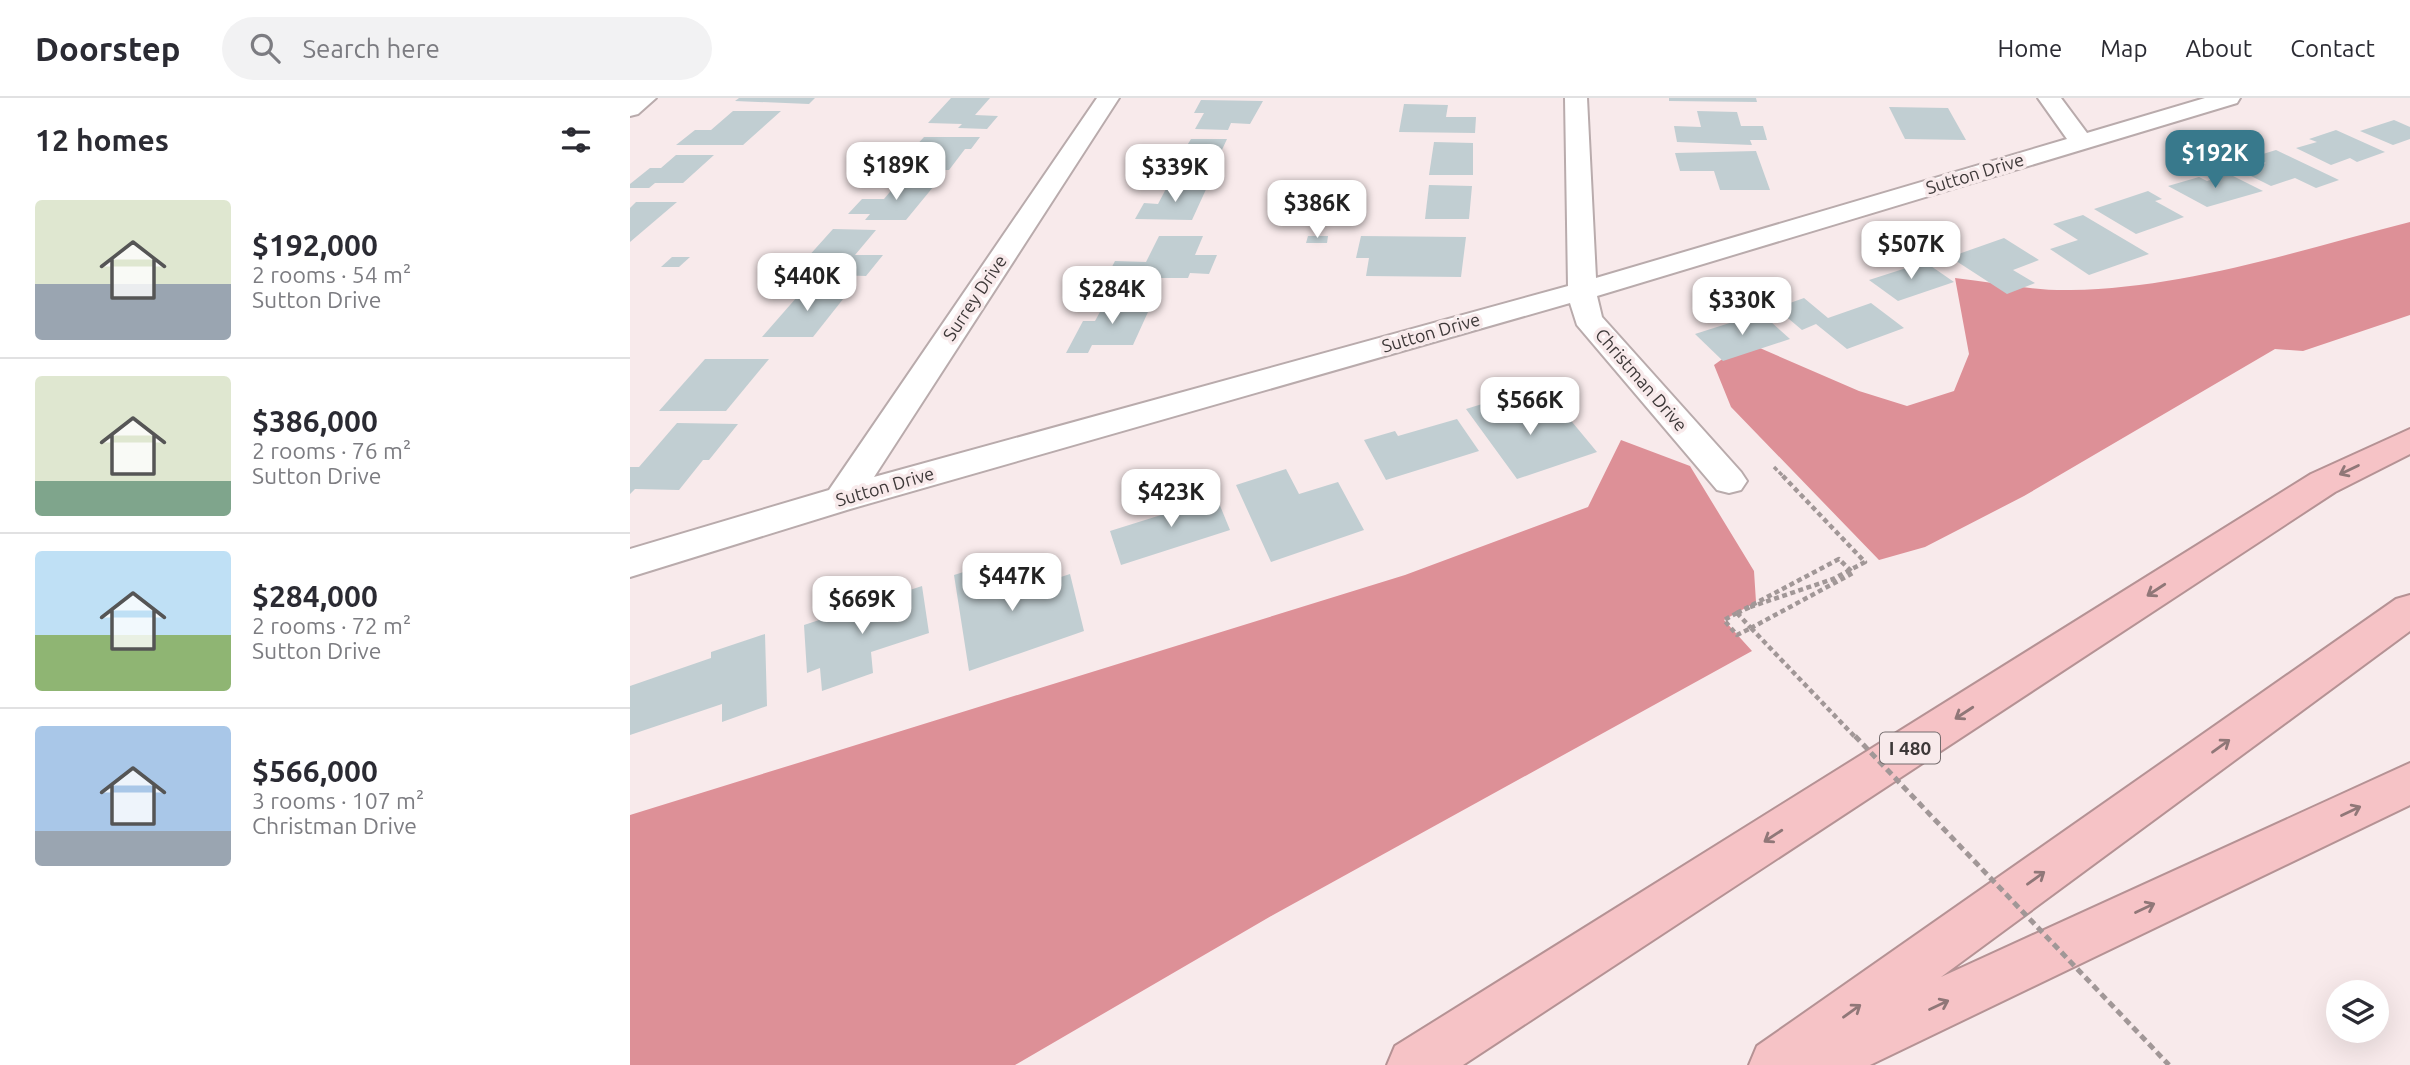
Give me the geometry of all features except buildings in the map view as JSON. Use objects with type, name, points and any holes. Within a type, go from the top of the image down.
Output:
[{"type":"highway","name":"I 480","points":[[1414,1065],[2311,491],[2410,440]]},
{"type":"highway","points":[[1776,1065],[2410,610]]},
{"type":"highway","points":[[1811,1065],[2410,783]]},
{"type":"street","points":[[630,109],[645,98]]},
{"type":"street","name":"Surrey Drive","points":[[842,499],[1108,98]]},
{"type":"street","name":"Christman Drive","points":[[1576,98],[1582,291],[1588,319],[1729,481]]},
{"type":"street","points":[[2049,98],[2082,142]]},
{"type":"street","name":"Sutton Drive","points":[[630,563],[842,499],[1582,291],[2230,98]]},
{"type":"path","points":[[1774,467],[1865,562],[1833,579],[1750,607],[1741,611],[1732,616],[1724,620],[1737,635],[1748,628],[1760,622],[1772,616],[1842,579],[1853,572],[1839,559],[1736,612],[1746,622],[1755,632],[1765,643],[2169,1065]]},
{"type":"shaded area","points":[[2410,222],[2410,315],[2303,351],[2275,349],[2024,496],[1925,547],[1879,560],[1731,407],[1714,365],[1746,342],[1859,391],[1907,406],[1954,391],[1969,354],[1955,278],[2057,290],[2114,288],[2242,266]]},
{"type":"shaded area","points":[[1621,440],[1690,466],[1754,571],[1756,602],[1724,620],[1752,651],[1273,915],[1015,1065],[630,1065],[630,815],[1405,575],[1588,507]]}]
